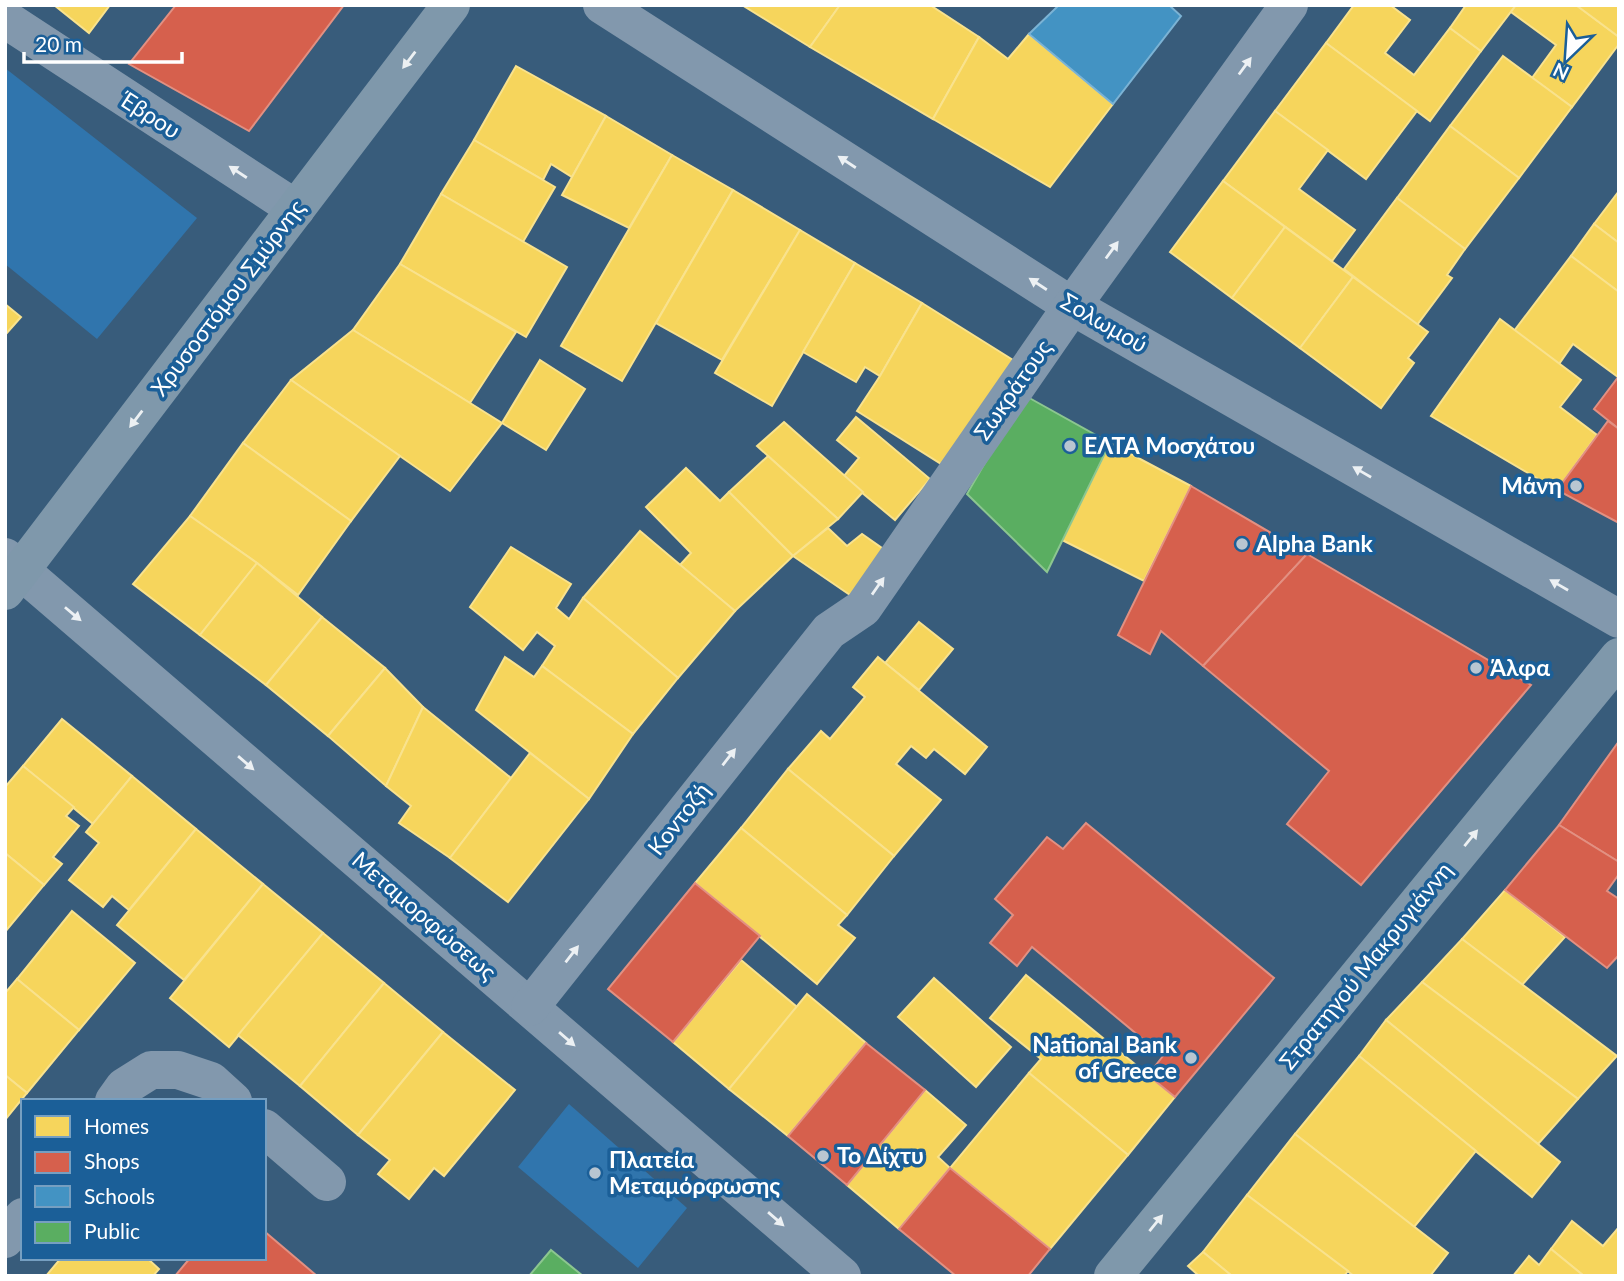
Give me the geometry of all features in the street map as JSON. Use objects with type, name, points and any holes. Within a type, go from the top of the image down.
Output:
[{"type":"main road","name":"Χρυσοστόμου Σμύρνης","points":[[10,573],[296,209],[451,5]]},
{"type":"main road","name":"Στρατηγού Μακρυγιάννη","points":[[1113,1276],[1619,657]]},
{"type":"street","name":"Σολωμού","points":[[602,5],[1072,306],[1619,619]]},
{"type":"street","name":"Σωκράτους","points":[[829,631],[863,608],[1072,306],[1289,5]]},
{"type":"street","name":"Έβρου","points":[[5,19],[296,209]]},
{"type":"street","name":"Μεταμορφώσεως","points":[[10,573],[530,1007],[842,1276]]},
{"type":"street","name":"Κοντοζή","points":[[530,1007],[829,631]]},
{"type":"street","points":[[115,1099],[124,1087],[151,1070],[178,1070],[211,1081],[231,1099]]},
{"type":"street","points":[[266,1130],[327,1182]]},
{"type":"street","points":[[5,1239],[21,1219]]},
{"type":"shaded area","points":[[5,68],[197,218],[97,339],[5,264]]},
{"type":"shaded area","points":[[569,1104],[687,1208],[638,1268],[518,1167]]},
{"type":"building: Homes","points":[[54,5],[110,5],[89,33]]},
{"type":"building: Homes","points":[[742,5],[840,5],[810,47]]},
{"type":"building: Homes","points":[[840,5],[930,5],[979,37],[933,119],[810,47]]},
{"type":"building: Homes","points":[[1354,5],[1390,5],[1410,20],[1385,53],[1414,75],[1450,28],[1481,51],[1430,121],[1326,43]]},
{"type":"building: Homes","points":[[1466,5],[1516,5],[1481,51],[1450,28]]},
{"type":"building: Homes","points":[[1516,5],[1576,5],[1619,37],[1619,44],[1572,107],[1532,78],[1556,45],[1511,12]]},
{"type":"building: Homes","points":[[1576,5],[1619,5],[1619,37]]},
{"type":"building: Homes","points":[[1029,34],[1113,104],[1050,187],[933,119],[979,37],[1008,59]]},
{"type":"building: Homes","points":[[1326,43],[1417,111],[1366,179],[1275,111]]},
{"type":"building: Homes","points":[[1503,56],[1572,107],[1519,178],[1450,126]]},
{"type":"building: Homes","points":[[516,66],[606,116],[572,177],[551,164],[543,180],[474,140]]},
{"type":"building: Homes","points":[[1275,111],[1328,150],[1299,189],[1355,230],[1332,261],[1223,181]]},
{"type":"building: Homes","points":[[606,116],[672,155],[629,228],[562,195]]},
{"type":"building: Homes","points":[[1450,126],[1519,178],[1465,249],[1397,198]]},
{"type":"building: Homes","points":[[474,140],[555,187],[523,242],[441,194]]},
{"type":"building: Homes","points":[[672,155],[733,190],[622,381],[561,346]]},
{"type":"building: Homes","points":[[1223,181],[1285,227],[1232,298],[1170,252]]},
{"type":"building: Homes","points":[[733,190],[800,230],[722,360],[656,323]]},
{"type":"building: Homes","points":[[1619,191],[1619,243],[1594,224]]},
{"type":"building: Homes","points":[[441,194],[567,267],[526,337],[400,264]]},
{"type":"building: Homes","points":[[1397,198],[1465,249],[1447,275],[1452,278],[1417,325],[1344,269]]},
{"type":"building: Homes","points":[[1594,224],[1619,243],[1619,292],[1571,256]]},
{"type":"building: Homes","points":[[1285,227],[1353,277],[1300,348],[1232,298]]},
{"type":"building: Homes","points":[[800,230],[855,263],[772,406],[715,373]]},
{"type":"building: Homes","points":[[1571,256],[1619,292],[1618,377],[1573,344],[1559,364],[1514,331]]},
{"type":"building: Homes","points":[[855,263],[922,303],[880,376],[865,367],[856,382],[803,352]]},
{"type":"building: Homes","points":[[400,264],[516,332],[470,403],[353,330]]},
{"type":"building: Homes","points":[[1353,277],[1428,332],[1408,358],[1414,363],[1381,408],[1300,348]]},
{"type":"building: Homes","points":[[922,303],[1013,360],[946,467],[857,411]]},
{"type":"building: Homes","points":[[5,304],[21,317],[5,335]]},
{"type":"building: Homes","points":[[1500,319],[1581,380],[1560,407],[1597,435],[1557,490],[1431,416]]},
{"type":"building: Homes","points":[[353,330],[502,423],[450,491],[291,380]]},
{"type":"building: Homes","points":[[540,360],[585,389],[546,450],[502,423]]},
{"type":"building: Homes","points":[[291,380],[400,456],[351,521],[243,443]]},
{"type":"building: Homes","points":[[856,417],[930,479],[895,520],[843,477],[859,458],[837,440]]},
{"type":"building: Homes","points":[[784,422],[863,492],[838,519],[757,446]]},
{"type":"building: Homes","points":[[243,443],[351,521],[298,595],[190,516]]},
{"type":"building: Homes","points":[[1110,443],[1191,486],[1144,581],[1062,540]]},
{"type":"building: Homes","points":[[768,456],[838,519],[793,556],[729,492]]},
{"type":"building: Homes","points":[[686,468],[720,501],[729,492],[793,556],[735,611],[680,565],[691,553],[646,507]]},
{"type":"building: Homes","points":[[190,516],[257,563],[200,635],[133,584]]},
{"type":"building: Homes","points":[[828,528],[847,546],[862,534],[889,553],[850,595],[793,556]]},
{"type":"building: Homes","points":[[640,531],[735,611],[678,678],[583,598]]},
{"type":"building: Homes","points":[[511,547],[571,584],[556,608],[569,619],[583,598],[678,678],[633,734],[542,666],[555,646],[537,632],[523,650],[470,607]]},
{"type":"building: Homes","points":[[257,563],[322,617],[266,685],[200,635]]},
{"type":"building: Homes","points":[[322,617],[385,668],[328,736],[266,685]]},
{"type":"building: Homes","points":[[919,622],[953,649],[919,690],[885,663]]},
{"type":"building: Homes","points":[[505,657],[534,677],[542,666],[633,734],[589,799],[476,710]]},
{"type":"building: Homes","points":[[878,657],[987,747],[965,774],[934,749],[926,758],[911,746],[896,764],[941,800],[894,856],[788,769],[821,731],[830,739],[865,697],[853,687]]},
{"type":"building: Homes","points":[[385,668],[423,707],[386,786],[328,736]]},
{"type":"building: Homes","points":[[423,707],[511,778],[450,858],[399,823],[411,806],[386,786]]},
{"type":"building: Homes","points":[[62,719],[132,776],[93,824],[23,766]]},
{"type":"building: Homes","points":[[530,753],[589,799],[508,902],[450,858]]},
{"type":"building: Homes","points":[[23,766],[74,807],[66,816],[79,826],[53,857],[62,864],[44,885],[5,853],[5,787]]},
{"type":"building: Homes","points":[[788,769],[894,856],[847,915],[741,828]]},
{"type":"building: Homes","points":[[132,776],[196,829],[129,910],[112,896],[103,907],[69,880],[99,843],[86,832]]},
{"type":"building: Homes","points":[[741,828],[847,915],[838,925],[855,938],[817,984],[695,883]]},
{"type":"building: Homes","points":[[196,829],[263,884],[184,980],[117,925]]},
{"type":"building: Homes","points":[[5,853],[44,885],[5,932]]},
{"type":"building: Homes","points":[[263,884],[323,933],[229,1047],[170,998]]},
{"type":"building: Homes","points":[[1505,890],[1565,937],[1522,985],[1462,939]]},
{"type":"building: Homes","points":[[72,911],[135,963],[79,1030],[17,979]]},
{"type":"building: Homes","points":[[323,933],[384,983],[300,1086],[238,1035]]},
{"type":"building: Homes","points":[[1462,939],[1617,1056],[1578,1099],[1422,982]]},
{"type":"building: Homes","points":[[741,960],[797,1007],[729,1089],[673,1042]]},
{"type":"building: Homes","points":[[1026,975],[1175,1097],[1128,1155],[1029,1073],[1041,1059],[990,1018]]},
{"type":"building: Homes","points":[[934,978],[1011,1047],[976,1087],[898,1017]]},
{"type":"building: Homes","points":[[17,979],[79,1030],[27,1093],[5,1075],[5,993]]},
{"type":"building: Homes","points":[[1422,982],[1578,1099],[1538,1144],[1386,1020]]},
{"type":"building: Homes","points":[[384,983],[443,1032],[358,1135],[300,1086]]},
{"type":"building: Homes","points":[[807,994],[866,1043],[788,1136],[729,1089]]},
{"type":"building: Homes","points":[[1386,1020],[1560,1162],[1532,1197],[1359,1056]]},
{"type":"building: Homes","points":[[443,1032],[515,1090],[444,1176],[434,1168],[409,1199],[378,1174],[390,1160],[358,1135]]},
{"type":"building: Homes","points":[[1359,1056],[1476,1151],[1414,1227],[1295,1134]]},
{"type":"building: Homes","points":[[1029,1073],[1128,1155],[1050,1249],[950,1168]]},
{"type":"building: Homes","points":[[5,1075],[27,1093],[5,1120]]},
{"type":"building: Homes","points":[[925,1090],[966,1125],[938,1157],[950,1168],[899,1229],[847,1185]]},
{"type":"building: Homes","points":[[1295,1134],[1448,1253],[1430,1276],[1354,1276],[1247,1195]]},
{"type":"building: Homes","points":[[1247,1195],[1348,1271],[1344,1276],[1232,1276],[1203,1252]]},
{"type":"building: Homes","points":[[1572,1221],[1603,1246],[1619,1227],[1619,1276],[1584,1276],[1551,1249]]},
{"type":"building: Homes","points":[[1551,1249],[1584,1276],[1513,1276],[1529,1256],[1539,1265]]},
{"type":"building: Homes","points":[[1203,1252],[1232,1276],[1199,1276],[1188,1266]]},
{"type":"building: Homes","points":[[59,1260],[149,1260],[159,1269],[153,1276],[46,1276]]},
{"type":"building: Shops","points":[[176,5],[344,5],[249,131],[129,64]]},
{"type":"building: Shops","points":[[1619,376],[1619,429],[1594,409]]},
{"type":"building: Shops","points":[[1608,421],[1619,429],[1619,523],[1557,490]]},
{"type":"building: Shops","points":[[1191,486],[1307,554],[1203,666],[1161,631],[1150,654],[1118,635]]},
{"type":"building: Shops","points":[[1307,554],[1531,685],[1361,885],[1287,824],[1329,771],[1203,666]]},
{"type":"building: Shops","points":[[1619,741],[1619,862],[1559,825]]},
{"type":"building: Shops","points":[[1086,823],[1274,978],[1175,1097],[1148,1075],[1163,1056],[1032,947],[1017,966],[990,943],[1013,915],[995,899],[1047,837],[1063,849]]},
{"type":"building: Shops","points":[[1559,825],[1619,862],[1619,874],[1607,891],[1619,899],[1619,955],[1607,968],[1505,890]]},
{"type":"building: Shops","points":[[695,883],[760,936],[673,1042],[608,989]]},
{"type":"building: Shops","points":[[866,1043],[925,1090],[847,1185],[788,1136]]},
{"type":"building: Shops","points":[[950,1168],[1050,1249],[1028,1276],[956,1276],[899,1229]]},
{"type":"building: Shops","points":[[266,1233],[317,1276],[175,1276],[188,1260],[266,1260]]},
{"type":"building: Schools","points":[[1055,5],[1169,5],[1181,16],[1113,104],[1029,34],[1057,7]]},
{"type":"building: Public","points":[[1024,395],[1110,443],[1047,572],[967,494]]},
{"type":"building: Public","points":[[551,1250],[583,1276],[529,1276]]},
{"type":"place","name":"ΕΛΤΑ Μοσχάτου","points":[[1070,446]]},
{"type":"place","name":"Μάνη","points":[[1576,486]]},
{"type":"place","name":"Alpha Bank","points":[[1242,544]]},
{"type":"place","name":"Άλφα","points":[[1476,668]]},
{"type":"place","name":"National Bank of Greece","points":[[1191,1058]]},
{"type":"place","name":"Το Δίχτυ","points":[[823,1156]]},
{"type":"place","name":"Πλατεία Μεταμόρφωσης","points":[[595,1173]]}]
